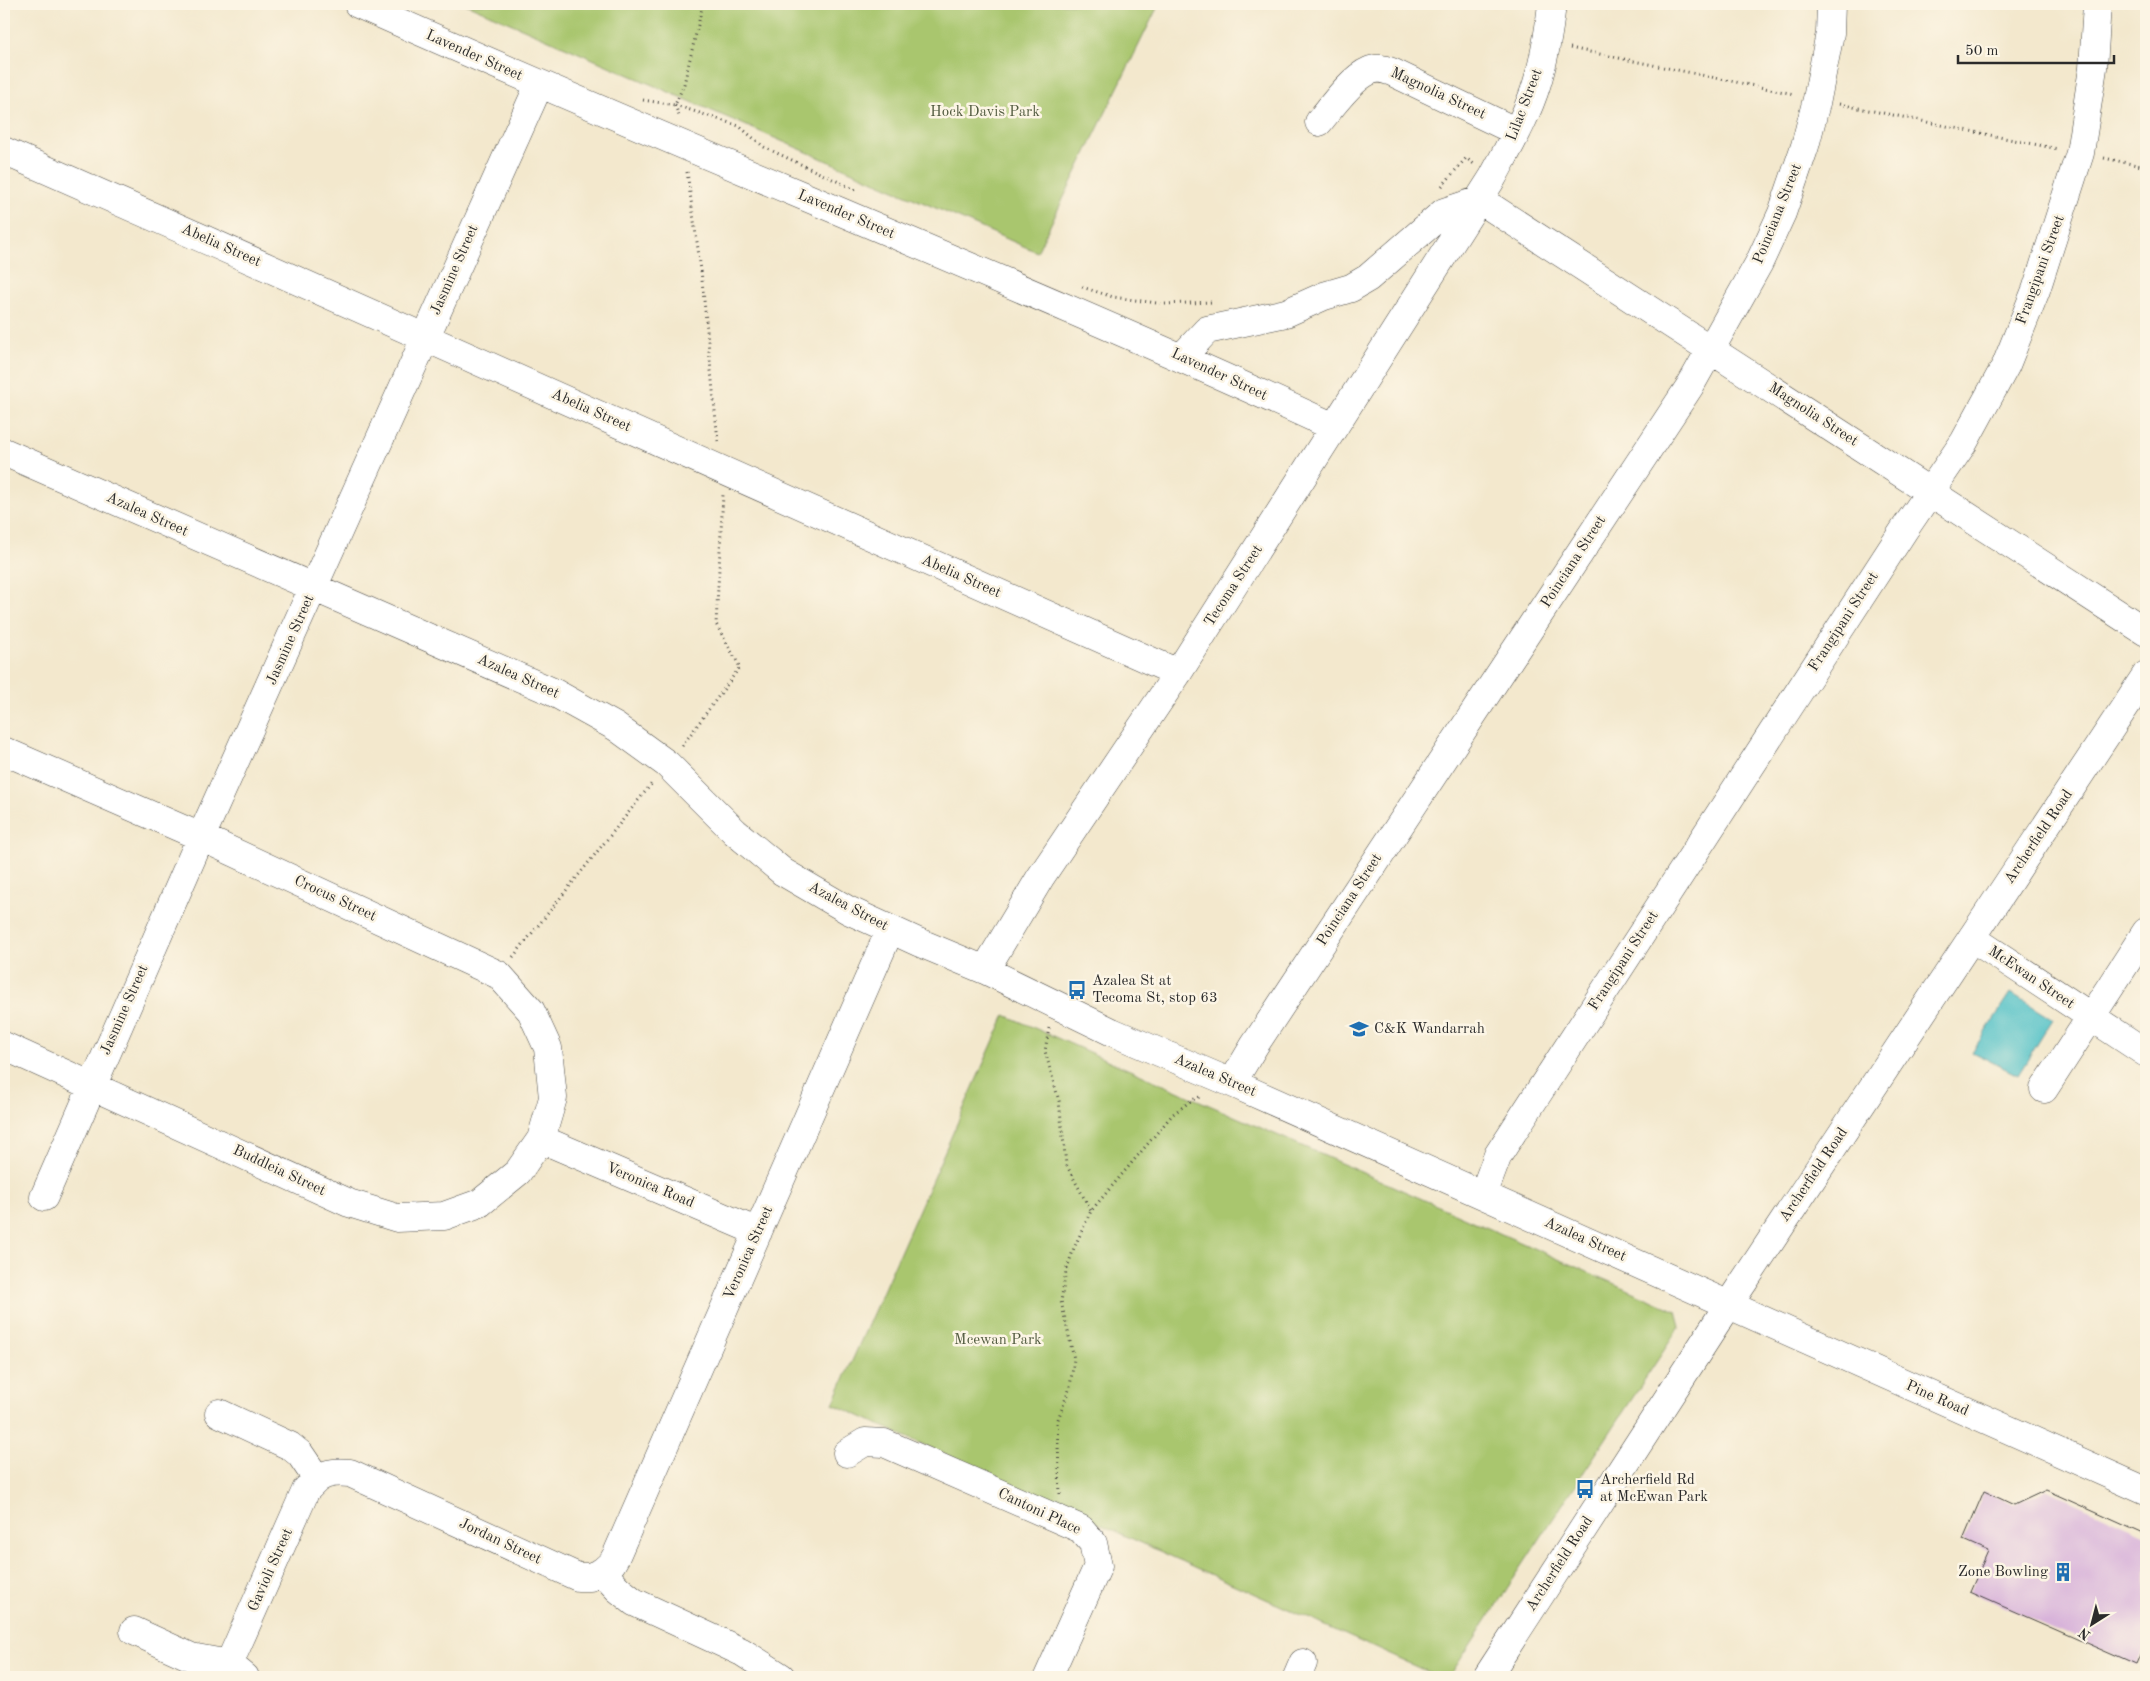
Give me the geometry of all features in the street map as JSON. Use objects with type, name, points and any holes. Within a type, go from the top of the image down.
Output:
[{"type":"street","name":"Lavender Street","points":[[358,4],[539,85],[1182,357],[1334,428]]},
{"type":"street","name":"Lilac Street","points":[[1480,200],[1517,132],[1536,85],[1547,44],[1552,4]]},
{"type":"street","name":"Poinciana Street","points":[[1232,1083],[1684,394],[1759,263],[1782,213],[1805,146],[1817,99],[1830,33],[1831,4]]},
{"type":"street","name":"Frangipani Street","points":[[1483,1195],[1498,1155],[1930,491],[1964,442],[2006,365],[2036,290],[2080,153],[2092,68],[2097,4]]},
{"type":"street","name":"Magnolia Street","points":[[1319,122],[1359,78],[1368,71],[1380,68],[1517,132]]},
{"type":"street","name":"Jasmine Street","points":[[44,1197],[201,837],[539,85]]},
{"type":"street","name":"Abelia Street","points":[[4,151],[426,336],[721,470],[1178,673]]},
{"type":"street","name":"Magnolia Street","points":[[1480,200],[2146,632]]},
{"type":"street","name":"Tecoma Street","points":[[985,970],[1040,878],[1178,673],[1480,200]]},
{"type":"street","points":[[1182,357],[1207,330],[1286,313],[1324,296],[1351,288],[1368,278],[1444,212],[1480,200]]},
{"type":"street","points":[[1368,278],[1402,269],[1431,275]]},
{"type":"street","name":"Azalea Street","points":[[4,452],[553,692],[616,727],[666,764],[735,832],[783,872],[848,910],[985,970],[1112,1032],[1232,1083],[1729,1304]]},
{"type":"street","name":"Archerfield Road","points":[[1487,1677],[1729,1304],[2146,675]]},
{"type":"street","name":"Crocus Street","points":[[4,751],[201,837],[499,975],[531,1011],[548,1048],[553,1098],[542,1139]]},
{"type":"street","name":"Veronica Street","points":[[602,1572],[612,1563],[616,1556],[890,930]]},
{"type":"street","name":"McEwan Street","points":[[2044,1089],[2146,932]]},
{"type":"street","name":"McEwan Street","points":[[1972,938],[2090,1018]]},
{"type":"street","points":[[2090,1018],[2146,1054]]},
{"type":"street","name":"Buddleia Street","points":[[4,1046],[349,1203],[397,1218],[444,1216],[480,1203],[518,1172],[542,1139]]},
{"type":"street","name":"Veronica Road","points":[[542,1139],[758,1232]]},
{"type":"street","name":"Pine Road","points":[[1729,1304],[2146,1491]]},
{"type":"street","points":[[219,1413],[290,1446],[300,1454],[317,1479]]},
{"type":"street","name":"Cantoni Place","points":[[847,1453],[865,1442],[884,1443],[1081,1530],[1093,1543],[1098,1566],[1048,1677]]},
{"type":"street","name":"Jordan Street","points":[[317,1479],[326,1473],[350,1474],[578,1577],[590,1577],[602,1572]]},
{"type":"street","name":"Gavioli Street","points":[[237,1671],[306,1490],[317,1479]]},
{"type":"street","points":[[602,1572],[618,1590],[634,1602],[742,1652],[781,1677]]},
{"type":"street","points":[[134,1631],[191,1657],[237,1671]]},
{"type":"path","points":[[634,97],[675,105],[684,84],[703,4]]},
{"type":"path","points":[[1547,44],[2146,167]]},
{"type":"path","points":[[499,975],[666,764],[692,734],[740,667],[716,624],[723,492],[701,270],[687,168],[692,150]]},
{"type":"path","points":[[1046,1000],[1050,1028],[1045,1051],[1059,1101],[1066,1164],[1091,1211]]},
{"type":"path","points":[[1058,1519],[1060,1497],[1057,1422],[1070,1387],[1074,1359],[1061,1301],[1066,1271],[1074,1248],[1091,1211],[1173,1114],[1192,1100],[1232,1083]]},
{"type":"green space","name":"Hock Davis Park","points":[[466,4],[1159,4],[1037,252]]},
{"type":"green space","name":"Mcewan Park","points":[[1005,1015],[1676,1311],[1680,1326],[1449,1677],[1439,1677],[833,1404]]},
{"type":"water","points":[[2011,993],[2053,1019],[2018,1075],[1972,1052]]},
{"type":"building","name":"Zone Bowling","points":[[2046,1490],[2146,1535],[2146,1642],[2136,1665],[1970,1592],[1988,1551],[1963,1540],[1984,1491],[2014,1505]]},
{"type":"place","name":"Azalea St at Tecoma St, stop 63","points":[[1077,990]]},
{"type":"place","name":"C&K Wandarrah","points":[[1359,1029]]},
{"type":"place","name":"Archerfield Rd at McEwan Park","points":[[1585,1489]]},
{"type":"place","name":"Zone Bowling","points":[[2063,1572]]}]
